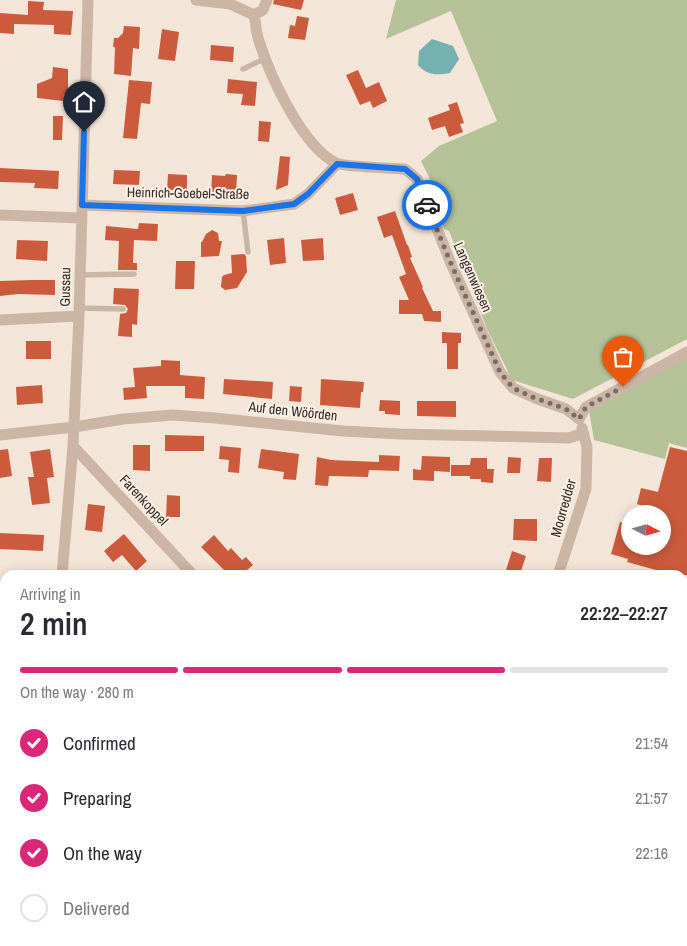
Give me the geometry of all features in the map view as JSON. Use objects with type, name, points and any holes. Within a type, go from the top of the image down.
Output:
[{"type":"street","name":"Gussau","points":[[62,570],[74,427],[88,0]]},
{"type":"street","points":[[196,0],[230,4],[254,15]]},
{"type":"street","points":[[254,15],[263,10],[267,0]]},
{"type":"street","points":[[254,15],[258,40],[291,112],[308,139],[322,154],[337,164]]},
{"type":"street","name":"Heinrich-Goebel-Straße","points":[[82,205],[243,211],[294,204],[308,194],[337,164]]},
{"type":"street","name":"Langenwiesen","points":[[337,164],[405,169],[412,173],[417,179],[452,266],[500,372],[513,388],[566,409],[579,419]]},
{"type":"street","points":[[0,216],[82,218]]},
{"type":"street","points":[[0,320],[79,312]]},
{"type":"street","points":[[579,419],[586,407],[687,352]]},
{"type":"street","name":"Auf den Wöörden","points":[[0,435],[74,427],[123,419],[173,416],[215,418],[343,431],[400,434],[569,438],[583,433]]},
{"type":"street","name":"Moorredder","points":[[560,570],[586,489],[587,447],[579,419]]},
{"type":"street","name":"Farenkoppel","points":[[73,446],[188,570]]},
{"type":"lane","points":[[243,69],[266,58]]},
{"type":"lane","points":[[243,211],[248,252]]},
{"type":"lane","points":[[80,275],[134,274]]},
{"type":"lane","points":[[79,312],[123,309]]},
{"type":"green space","points":[[396,0],[687,0],[687,339],[573,399],[512,380],[487,329],[449,231],[444,229],[433,202],[429,177],[421,161],[439,146],[497,121],[451,11],[386,39]]},
{"type":"green space","points":[[687,356],[687,448],[669,443],[665,459],[594,440],[589,411]]},
{"type":"water","points":[[432,39],[453,46],[459,59],[450,73],[429,73],[418,65],[419,51]]},
{"type":"building","points":[[274,0],[304,0],[301,10],[273,4]]},
{"type":"building","points":[[28,1],[44,2],[43,10],[73,11],[71,35],[54,34],[54,25],[14,24],[14,34],[0,33],[0,13],[28,15]]},
{"type":"building","points":[[297,16],[309,18],[305,40],[288,38],[290,25],[295,26]]},
{"type":"building","points":[[124,26],[140,27],[139,49],[133,48],[131,76],[114,74],[114,38],[118,38],[123,33]]},
{"type":"building","points":[[162,29],[179,32],[175,61],[158,59]]},
{"type":"building","points":[[211,45],[234,47],[233,62],[210,60]]},
{"type":"building","points":[[53,67],[68,69],[68,95],[64,94],[63,101],[37,98],[37,84],[52,78]]},
{"type":"building","points":[[358,70],[366,88],[379,82],[387,101],[373,108],[370,101],[360,105],[346,75]]},
{"type":"building","points":[[228,79],[257,82],[255,106],[241,105],[243,94],[227,93]]},
{"type":"building","points":[[129,80],[152,82],[150,104],[141,103],[137,139],[123,138]]},
{"type":"building","points":[[457,102],[464,123],[460,124],[463,132],[449,137],[445,126],[432,130],[428,118],[450,110],[448,105]]},
{"type":"building","points":[[53,116],[63,116],[62,140],[53,140]]},
{"type":"building","points":[[259,121],[271,122],[269,142],[258,141]]},
{"type":"building","points":[[280,156],[290,157],[288,185],[276,190]]},
{"type":"building","points":[[0,168],[59,171],[58,189],[34,188],[35,183],[0,182]]},
{"type":"building","points":[[114,170],[140,171],[139,185],[113,184]]},
{"type":"building","points":[[168,174],[187,175],[187,190],[167,190]]},
{"type":"building","points":[[226,174],[237,175],[236,193],[211,194],[212,175],[225,176]]},
{"type":"building","points":[[353,193],[358,210],[340,215],[335,198]]},
{"type":"building","points":[[395,211],[422,288],[433,311],[441,311],[441,322],[424,321],[422,314],[399,314],[399,300],[409,300],[399,277],[406,274],[392,235],[384,238],[377,217]]},
{"type":"building","points":[[139,223],[158,224],[157,241],[134,240],[133,263],[137,263],[137,270],[118,270],[119,241],[105,240],[106,226],[138,229]]},
{"type":"building","points":[[212,230],[218,233],[219,241],[222,241],[219,256],[201,257],[201,242],[206,234]]},
{"type":"building","points":[[284,238],[286,263],[270,265],[267,240]]},
{"type":"building","points":[[323,238],[324,260],[303,261],[301,240]]},
{"type":"building","points":[[17,240],[48,241],[47,261],[16,259]]},
{"type":"building","points":[[244,254],[246,256],[247,272],[237,288],[225,290],[221,287],[222,277],[232,273],[231,255]]},
{"type":"building","points":[[176,261],[195,261],[194,289],[175,289]]},
{"type":"building","points":[[55,280],[55,295],[18,294],[0,296],[0,281]]},
{"type":"building","points":[[114,288],[139,289],[137,325],[132,324],[132,337],[118,336],[120,314],[126,313],[128,309],[125,305],[113,304]]},
{"type":"building","points":[[442,332],[461,333],[461,343],[458,343],[458,369],[447,369],[447,343],[442,343]]},
{"type":"building","points":[[26,341],[51,341],[51,359],[26,359]]},
{"type":"building","points":[[161,360],[180,361],[180,375],[205,377],[204,399],[185,398],[185,386],[146,386],[147,398],[124,400],[123,388],[135,387],[133,368],[161,366]]},
{"type":"building","points":[[224,379],[273,382],[272,399],[223,394]]},
{"type":"building","points":[[321,379],[364,382],[360,408],[320,405]]},
{"type":"building","points":[[42,385],[43,403],[17,405],[16,387]]},
{"type":"building","points":[[290,386],[302,387],[301,402],[289,401]]},
{"type":"building","points":[[380,400],[400,401],[400,415],[385,414],[385,411],[379,411]]},
{"type":"building","points":[[417,401],[456,401],[456,417],[417,416]]},
{"type":"building","points":[[165,435],[204,436],[204,451],[165,451]]},
{"type":"building","points":[[133,445],[150,445],[150,471],[133,470]]},
{"type":"building","points":[[220,446],[241,448],[239,473],[228,472],[229,460],[219,459]]},
{"type":"building","points":[[670,447],[687,451],[687,570],[656,570],[627,562],[628,559],[611,554],[620,522],[621,555],[671,555],[671,505],[637,504],[641,488],[658,492]]},
{"type":"building","points":[[8,449],[12,476],[0,478],[0,450]]},
{"type":"building","points":[[50,449],[54,477],[47,478],[50,503],[32,505],[28,477],[34,477],[30,452]]},
{"type":"building","points":[[261,449],[299,454],[296,480],[283,479],[284,472],[258,468]]},
{"type":"building","points":[[379,455],[400,456],[399,471],[369,470],[368,477],[329,476],[328,486],[315,485],[317,457],[331,460],[379,462]]},
{"type":"building","points":[[422,456],[450,457],[450,472],[434,471],[434,481],[413,480],[413,469],[421,470]]},
{"type":"building","points":[[508,457],[521,458],[520,473],[507,473]]},
{"type":"building","points":[[471,458],[487,458],[487,469],[494,469],[493,483],[481,482],[481,479],[470,479],[470,476],[451,476],[451,465],[470,465]]},
{"type":"building","points":[[539,458],[552,458],[551,482],[537,481]]},
{"type":"building","points":[[167,495],[180,496],[180,517],[166,517]]},
{"type":"building","points":[[88,504],[105,506],[102,532],[85,530]]},
{"type":"building","points":[[514,519],[537,519],[537,541],[513,540]]},
{"type":"building","points":[[0,533],[44,535],[43,551],[0,549]]},
{"type":"building","points":[[124,534],[147,561],[135,570],[122,555],[113,562],[104,551]]},
{"type":"building","points":[[214,535],[228,551],[231,548],[242,560],[246,557],[253,565],[247,570],[224,570],[201,547]]},
{"type":"building","points":[[512,551],[526,556],[521,570],[506,570]]},
{"type":"way so far","points":[[427,205],[452,266],[500,372],[513,388],[566,409],[579,419],[586,407],[623,387]]},
{"type":"route","points":[[84,132],[82,205],[243,211],[294,204],[308,194],[337,164],[405,169],[417,179],[427,205]]}]
